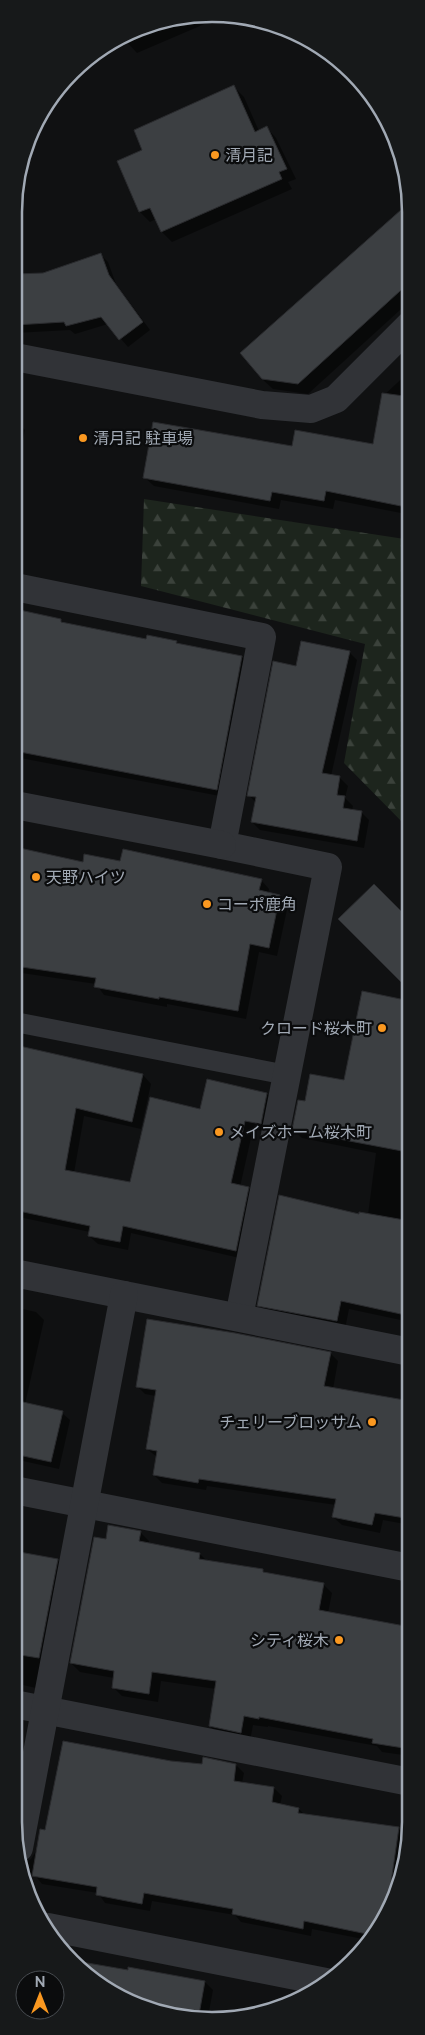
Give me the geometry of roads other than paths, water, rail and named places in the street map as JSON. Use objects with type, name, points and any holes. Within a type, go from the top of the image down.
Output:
[{"type":"street","points":[[22,358],[262,405],[311,409],[336,399],[402,333]]},
{"type":"street","points":[[22,588],[262,637],[222,845]]},
{"type":"street","points":[[22,806],[328,867],[239,1317]]},
{"type":"street","points":[[22,1276],[402,1350]]},
{"type":"street","points":[[23,1829],[44,1710],[86,1504],[124,1295]]},
{"type":"street","points":[[22,1492],[402,1566]]},
{"type":"street","points":[[22,1706],[402,1780]]},
{"type":"street","points":[[55,1928],[318,1980]]},
{"type":"lane","points":[[22,1023],[287,1075]]},
{"type":"place","name":"清月記","points":[[215,155]]},
{"type":"place","name":"清月記 駐車場","points":[[83,438]]},
{"type":"place","name":"天野ハイツ","points":[[36,877]]},
{"type":"place","name":"コーポ鹿角","points":[[207,904]]},
{"type":"place","name":"クロード桜木町","points":[[382,1028]]},
{"type":"place","name":"メイズホーム桜木町","points":[[219,1132]]},
{"type":"place","name":"チェリーブロッサム","points":[[372,1422]]},
{"type":"place","name":"シティ桜木","points":[[339,1640]]}]
